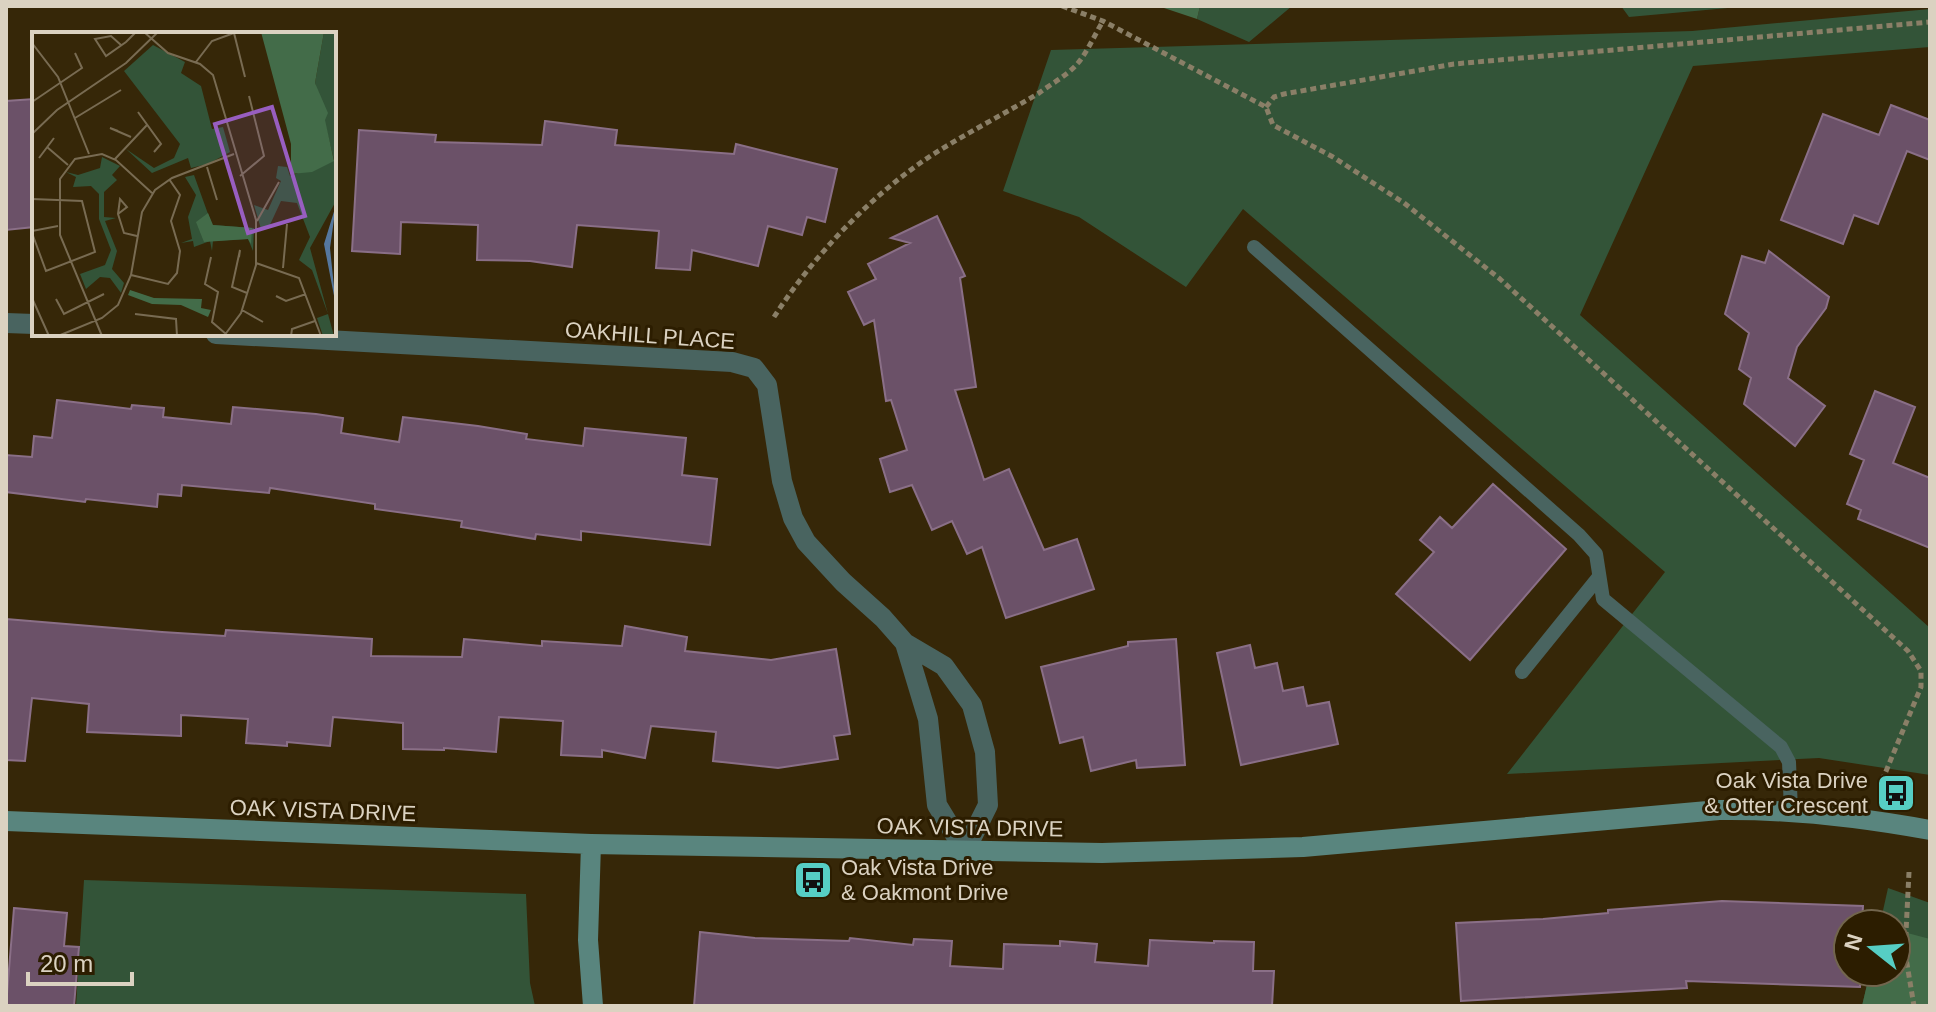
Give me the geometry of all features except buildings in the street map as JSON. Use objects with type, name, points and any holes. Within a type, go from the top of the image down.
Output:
[{"type":"street","points":[[6,323],[32,324]]},
{"type":"street","name":"OAKHILL PLACE","points":[[253,336],[732,362],[754,368],[767,385],[784,491],[793,518],[806,542],[905,643],[944,666],[972,705],[980,727],[989,786],[988,805],[965,851]]},
{"type":"street","name":"OAKHILL PLACE","points":[[905,643],[928,719],[937,805],[965,851]]},
{"type":"street","name":"OAK VISTA DRIVE","points":[[6,821],[591,844],[1129,852],[1303,847],[1719,810],[1836,815],[1930,830]]},
{"type":"street","points":[[591,844],[588,940],[593,1006]]},
{"type":"lane","points":[[1254,247],[1579,535],[1596,554],[1603,599],[1738,709],[1785,752],[1789,762],[1791,811]]},
{"type":"lane","points":[[1522,672],[1598,578]]},
{"type":"path","points":[[1062,6],[1103,21],[1266,107],[1273,125],[1333,157],[1404,203],[1500,279],[1908,651],[1921,671],[1921,687],[1884,776],[1882,792]]},
{"type":"path","points":[[774,317],[790,292],[829,246],[874,201],[932,155],[990,123],[1078,64],[1103,21]]},
{"type":"path","points":[[1266,107],[1274,97],[1284,94],[1454,64],[1930,22]]},
{"type":"path","points":[[1909,872],[1905,952],[1914,1006]]},
{"type":"green space","points":[[1158,6],[1200,6],[1197,19]]},
{"type":"green space","points":[[1200,6],[1292,6],[1249,42],[1197,19]]},
{"type":"green space","points":[[1621,6],[1750,6],[1629,17]]},
{"type":"green space","points":[[1930,9],[1930,47],[1693,66],[1580,315],[1930,628],[1930,775],[1819,758],[1507,774],[1665,572],[1243,209],[1186,287],[1079,217],[1003,191],[1051,50],[1692,31]]},
{"type":"green space","points":[[84,880],[526,894],[530,983],[535,1006],[76,1006]]},
{"type":"green space","points":[[1888,888],[1930,903],[1930,1006],[1862,1006],[1866,988],[1912,988],[1912,908],[1884,908]]},
{"type":"green space","points":[[1912,934],[1930,939],[1930,1006],[1862,1006],[1866,988],[1912,988]]},
{"type":"place","name":"Oak Vista Drive & Otter Crescent","points":[[1896,793]]},
{"type":"place","name":"Oak Vista Drive & Oakmont Drive","points":[[813,880]]}]
